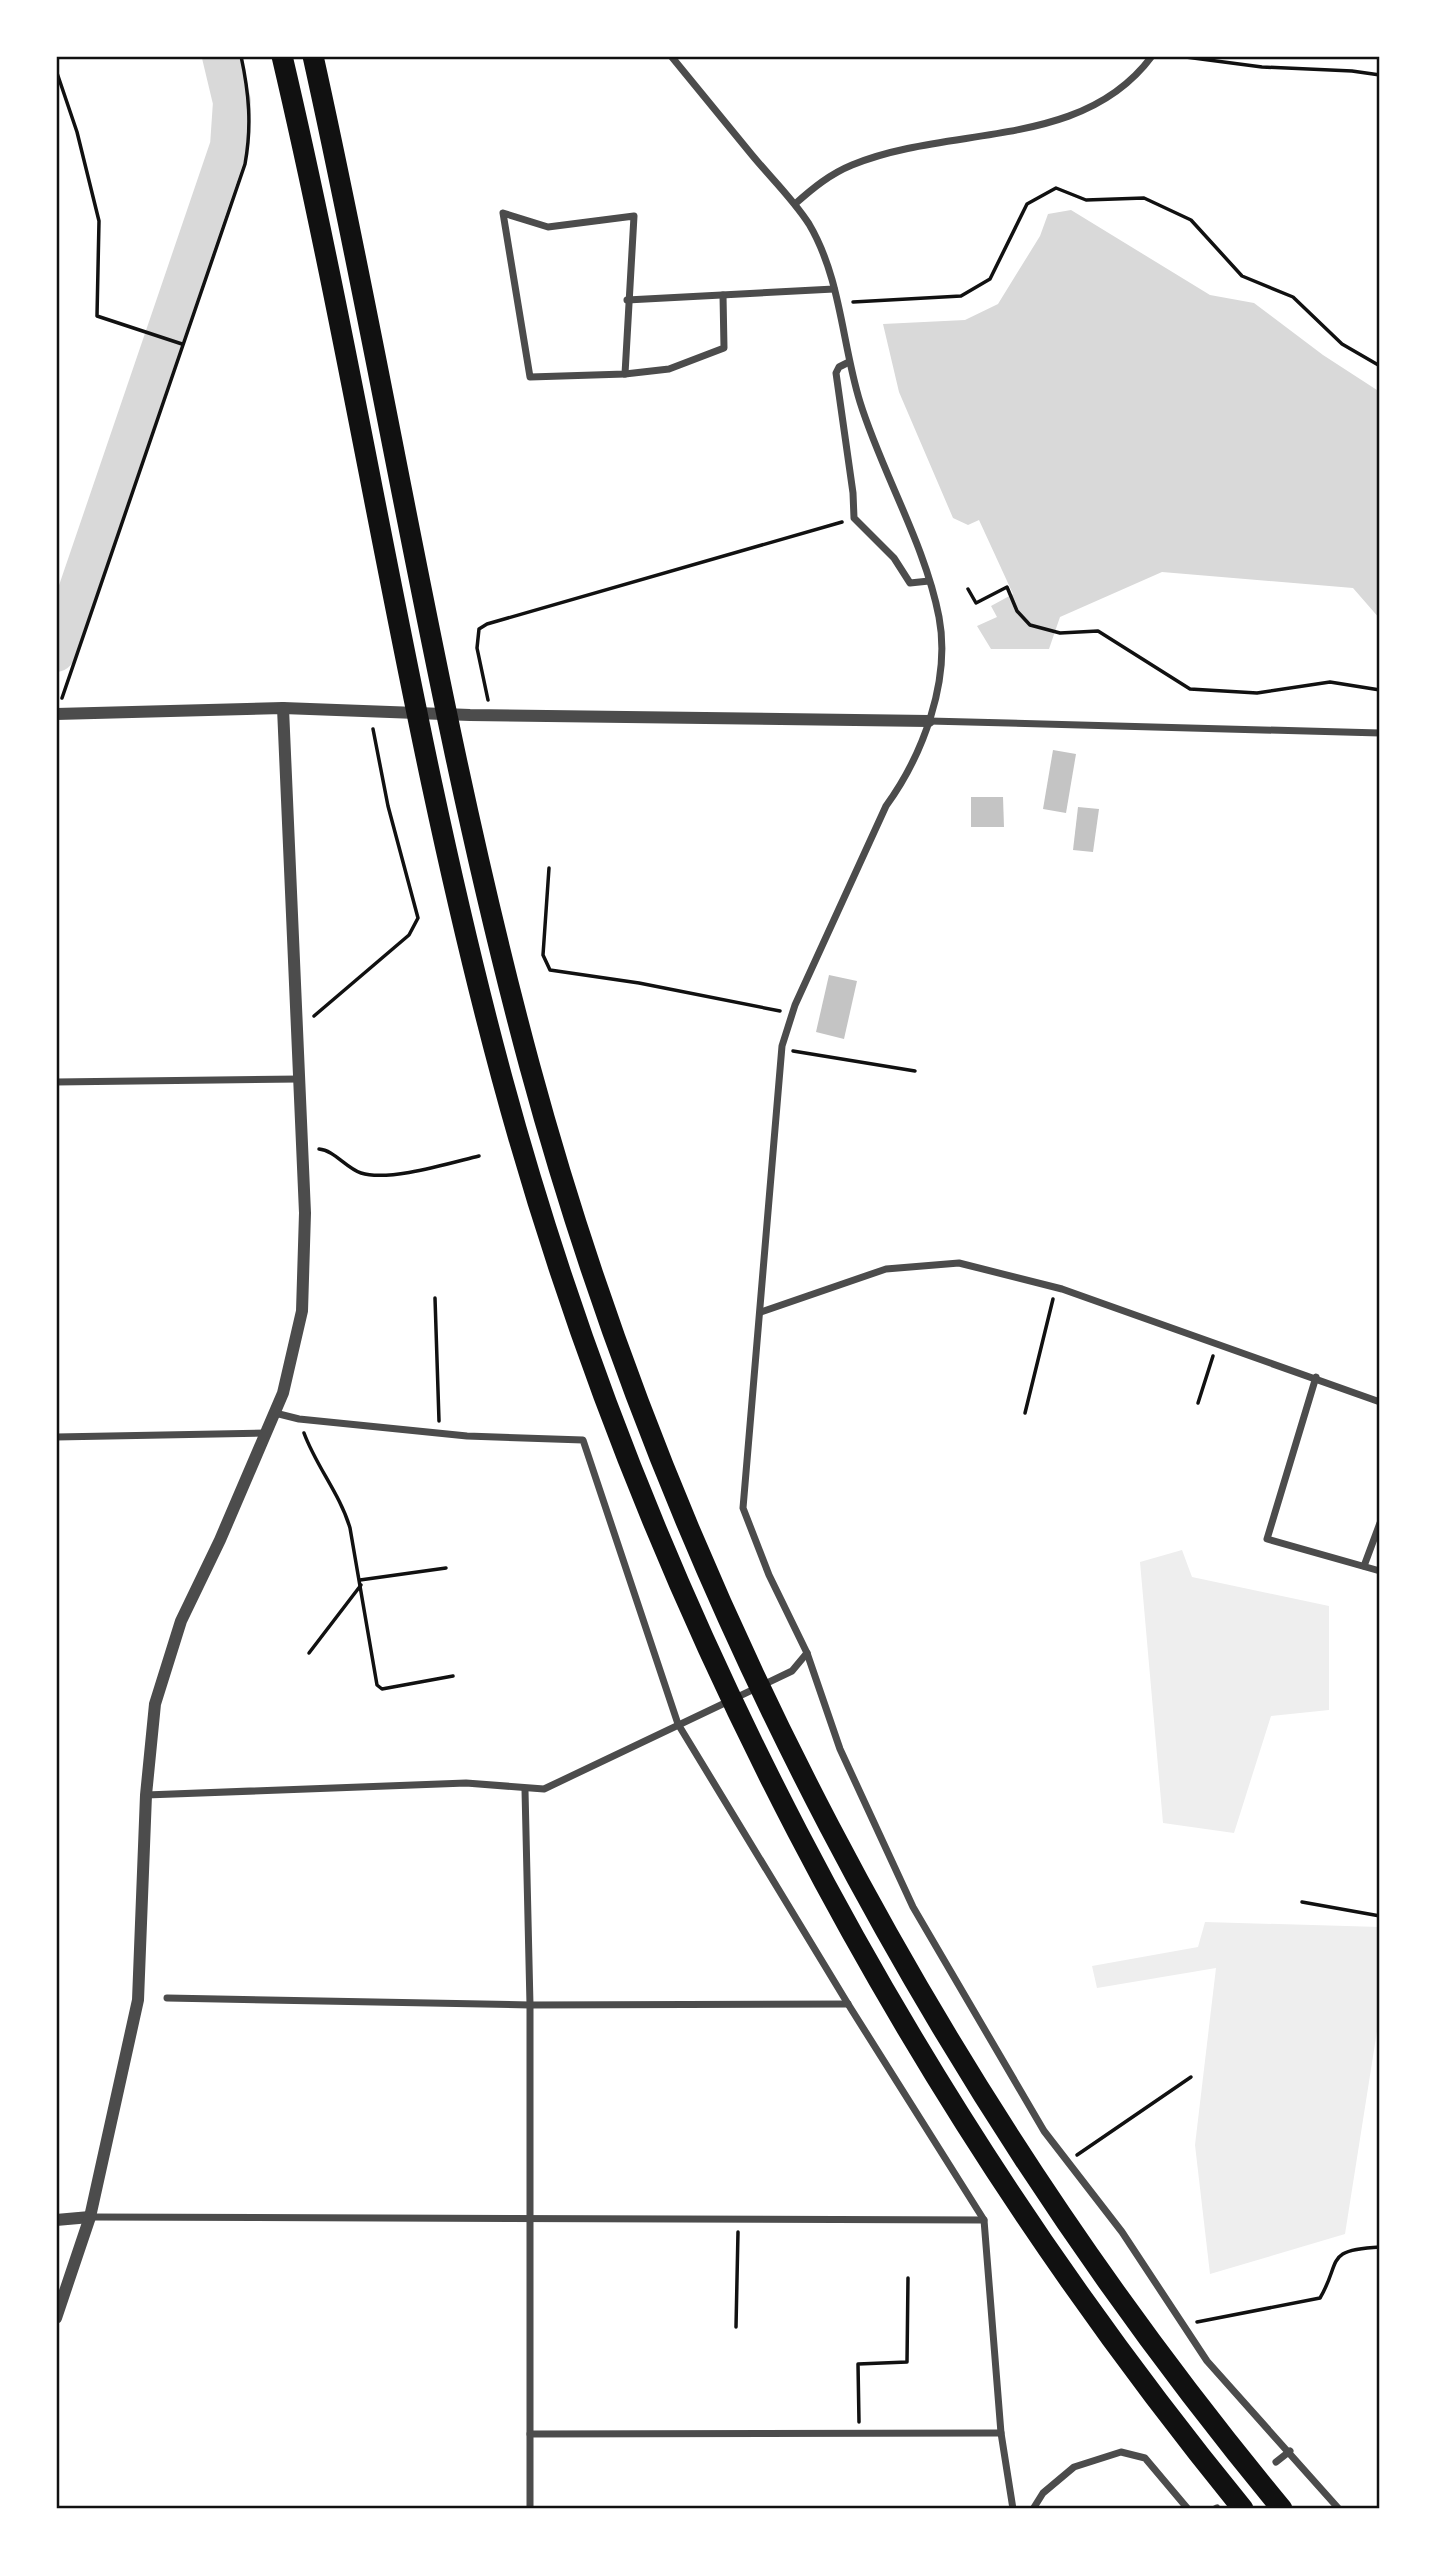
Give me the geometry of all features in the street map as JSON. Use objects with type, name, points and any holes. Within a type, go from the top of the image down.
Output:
[{"type":"highway","points":[[282,56],[453,887],[499,1069],[552,1246],[622,1443],[684,1593],[745,1728],[883,1988],[966,2125],[1150,2388],[1243,2509]]},
{"type":"highway","points":[[313,56],[353,239],[441,687],[483,884],[518,1019],[581,1236],[651,1433],[713,1583],[772,1713],[911,1971],[992,2106],[1071,2227],[1172,2368],[1282,2509]]},
{"type":"street","points":[[671,56],[795,204],[818,241],[834,289],[861,406],[929,581],[942,637],[940,667],[929,721],[907,778],[886,806],[792,1016],[782,1049],[743,1508],[769,1575],[807,1653],[840,1749],[913,1907],[1044,2131],[1122,2232],[1207,2361],[1339,2509]]},
{"type":"street","points":[[795,204],[818,183],[853,165],[876,157],[1072,117],[1114,94],[1152,56]]},
{"type":"street","points":[[625,374],[627,300],[634,216],[548,227],[503,213],[530,377],[625,374],[668,369],[724,348],[723,295]]},
{"type":"street","points":[[627,300],[834,289]]},
{"type":"street","points":[[849,362],[838,367],[836,373],[853,492],[854,519],[894,558],[909,583],[929,581]]},
{"type":"street","points":[[56,2318],[90,2217],[138,2000],[146,1795],[155,1704],[166,1661],[181,1621],[275,1413],[290,1371],[302,1311],[305,1213],[283,708]]},
{"type":"street","points":[[57,714],[283,708],[371,713],[929,721],[1380,733]]},
{"type":"street","points":[[56,1082],[299,1079]]},
{"type":"street","points":[[761,1312],[886,1269],[959,1263],[1056,1287],[1316,1377],[1380,1402]]},
{"type":"street","points":[[1316,1377],[1266,1539],[1380,1571]]},
{"type":"street","points":[[275,1413],[299,1419],[439,1433],[583,1440],[678,1724],[848,2004],[984,2220],[1001,2433],[1013,2509]]},
{"type":"street","points":[[56,1437],[267,1433]]},
{"type":"street","points":[[1364,1566],[1380,1523]]},
{"type":"street","points":[[146,1795],[466,1783],[525,1790],[544,1789],[698,1713],[792,1671],[807,1653]]},
{"type":"street","points":[[525,1790],[530,2006],[530,2509]]},
{"type":"street","points":[[167,1998],[530,2006],[848,2004]]},
{"type":"street","points":[[56,2220],[90,2217],[984,2220]]},
{"type":"street","points":[[530,2434],[1001,2433]]},
{"type":"street","points":[[1276,2462],[1290,2451]]},
{"type":"street","points":[[1032,2509],[1051,2485],[1074,2468],[1121,2452],[1145,2458],[1188,2509]]},
{"type":"path","points":[[57,714],[245,164],[251,134],[241,56]]},
{"type":"path","points":[[1178,56],[1262,67],[1380,75]]},
{"type":"path","points":[[56,70],[77,131],[99,221],[97,316],[182,344]]},
{"type":"path","points":[[837,303],[961,296],[990,279],[1027,204],[1056,188],[1086,200],[1144,198],[1191,220],[1242,276],[1293,297],[1342,344],[1380,366]]},
{"type":"path","points":[[491,715],[477,648],[479,629],[487,624],[854,519]]},
{"type":"path","points":[[968,589],[976,603],[1007,587],[1017,611],[1030,625],[1060,633],[1098,631],[1190,689],[1257,693],[1331,682],[1380,690]]},
{"type":"path","points":[[296,1022],[314,1016],[351,982],[371,969],[409,935],[418,918],[386,795],[371,713]]},
{"type":"path","points":[[549,868],[543,955],[550,970],[639,983],[792,1016]]},
{"type":"path","points":[[782,1049],[915,1071]]},
{"type":"path","points":[[303,1150],[323,1148],[362,1173],[376,1174],[479,1156]]},
{"type":"path","points":[[1025,1413],[1056,1287]]},
{"type":"path","points":[[435,1297],[439,1433]]},
{"type":"path","points":[[1198,1404],[1217,1343]]},
{"type":"path","points":[[299,1419],[314,1458],[345,1511],[360,1580],[377,1685],[383,1689],[453,1676]]},
{"type":"path","points":[[360,1580],[370,1581],[446,1568]]},
{"type":"path","points":[[309,1653],[361,1586]]},
{"type":"path","points":[[1302,1902],[1380,1916]]},
{"type":"path","points":[[1068,2162],[1191,2077]]},
{"type":"path","points":[[736,2328],[738,2220]]},
{"type":"path","points":[[1186,2329],[1208,2318],[1320,2298],[1335,2260],[1343,2253],[1380,2247]]},
{"type":"path","points":[[859,2435],[858,2364],[907,2361],[908,2278]]},
{"type":"shaded area","points":[[1071,210],[1210,295],[1254,303],[1323,355],[1380,392],[1380,619],[1353,588],[1162,572],[1060,617],[1049,649],[991,649],[977,626],[997,617],[991,606],[1013,594],[979,520],[968,525],[953,518],[899,392],[883,324],[965,320],[998,304],[1040,236],[1048,214]]},
{"type":"shaded area","points":[[1182,1550],[1192,1577],[1329,1606],[1329,1710],[1271,1716],[1234,1833],[1163,1823],[1140,1562]]},
{"type":"shaded area","points":[[1205,1922],[1380,1927],[1380,2012],[1345,2234],[1210,2274],[1195,2145],[1216,1968],[1097,1988],[1092,1966],[1198,1947]]},
{"type":"building","points":[[1053,750],[1076,754],[1066,813],[1043,809]]},
{"type":"building","points":[[971,797],[1003,797],[1004,827],[971,827]]},
{"type":"building","points":[[1078,807],[1099,809],[1093,852],[1073,850]]},
{"type":"building","points":[[829,975],[857,981],[844,1039],[816,1032]]},
{"type":"waterway","points":[[56,653],[229,146],[232,102],[221,56]]}]
